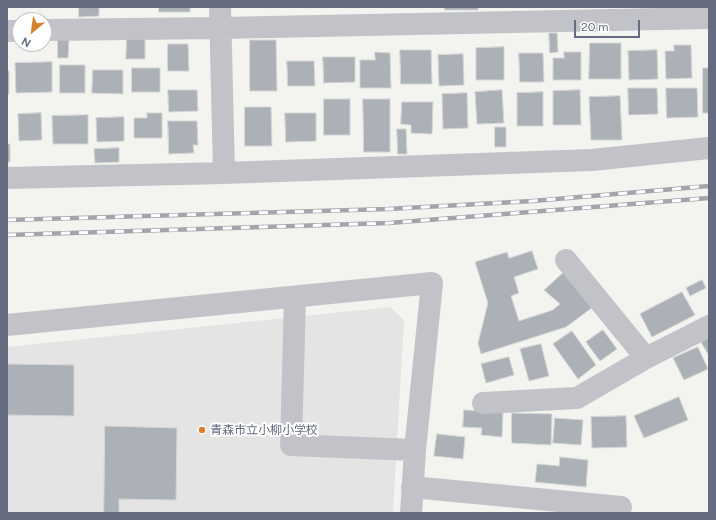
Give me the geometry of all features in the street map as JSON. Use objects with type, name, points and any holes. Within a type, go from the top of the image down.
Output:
[{"type":"street","points":[[220,7],[224,174]]},
{"type":"street","points":[[52,30],[709,18]]},
{"type":"street","points":[[7,178],[224,174],[592,160],[709,148]]},
{"type":"street","points":[[566,260],[646,358]]},
{"type":"street","points":[[7,325],[432,283],[415,450],[411,513]]},
{"type":"street","points":[[295,297],[291,445],[415,450]]},
{"type":"street","points":[[483,403],[577,398],[646,358],[709,326]]},
{"type":"street","points":[[412,487],[493,504],[621,507]]},
{"type":"shaded area","name":"青森市立小柳小学校","points":[[390,307],[404,320],[393,513],[7,513],[7,347]]},
{"type":"building","points":[[79,7],[99,7],[99,16],[79,17]]},
{"type":"building","points":[[159,7],[190,7],[190,12],[159,12]]},
{"type":"building","points":[[445,7],[478,7],[478,10],[445,10]]},
{"type":"building","points":[[549,33],[557,33],[558,52],[550,53]]},
{"type":"building","points":[[58,39],[69,39],[68,58],[58,58]]},
{"type":"building","points":[[127,39],[145,39],[145,59],[126,59]]},
{"type":"building","points":[[250,40],[276,40],[277,91],[250,91]]},
{"type":"building","points":[[590,43],[621,43],[621,79],[589,79]]},
{"type":"building","points":[[168,44],[188,44],[189,71],[168,71]]},
{"type":"building","points":[[674,45],[691,45],[692,78],[666,79],[665,51],[674,51]]},
{"type":"building","points":[[504,47],[504,80],[476,80],[476,48]]},
{"type":"building","points":[[400,50],[431,50],[432,84],[401,84]]},
{"type":"building","points":[[657,50],[658,79],[629,80],[628,51]]},
{"type":"building","points":[[375,52],[390,53],[391,88],[360,88],[360,60],[375,60]]},
{"type":"building","points":[[564,52],[581,52],[581,80],[553,80],[553,58],[564,58]]},
{"type":"building","points":[[519,53],[543,53],[544,82],[520,82]]},
{"type":"building","points":[[463,54],[464,85],[439,86],[438,55]]},
{"type":"building","points":[[323,57],[355,57],[355,82],[324,83]]},
{"type":"building","points":[[287,61],[314,61],[315,86],[288,86]]},
{"type":"building","points":[[52,62],[52,92],[16,93],[15,63]]},
{"type":"building","points":[[60,65],[85,65],[85,93],[60,93]]},
{"type":"building","points":[[132,68],[160,68],[160,92],[132,92]]},
{"type":"building","points":[[703,68],[709,68],[709,113],[703,113]]},
{"type":"building","points":[[93,70],[123,70],[123,94],[92,93]]},
{"type":"building","points":[[7,71],[9,71],[9,94],[7,94]]},
{"type":"building","points":[[628,88],[657,88],[658,114],[629,115]]},
{"type":"building","points":[[666,88],[697,88],[698,117],[667,118]]},
{"type":"building","points":[[168,90],[197,90],[198,111],[169,112]]},
{"type":"building","points":[[502,90],[504,123],[477,124],[475,92]]},
{"type":"building","points":[[580,90],[581,125],[553,125],[553,91]]},
{"type":"building","points":[[543,92],[543,126],[517,126],[517,93]]},
{"type":"building","points":[[467,93],[468,128],[443,129],[442,94]]},
{"type":"building","points":[[620,96],[622,140],[591,140],[589,97]]},
{"type":"building","points":[[324,99],[350,99],[350,135],[324,135]]},
{"type":"building","points":[[363,99],[390,99],[390,152],[364,152]]},
{"type":"building","points":[[402,102],[433,102],[432,134],[411,133],[411,125],[401,124]]},
{"type":"building","points":[[245,107],[271,107],[272,146],[245,146]]},
{"type":"building","points":[[41,113],[42,140],[19,141],[18,114]]},
{"type":"building","points":[[147,113],[162,113],[162,138],[134,138],[134,118],[147,118]]},
{"type":"building","points":[[285,113],[316,113],[316,141],[286,142]]},
{"type":"building","points":[[88,115],[88,144],[53,144],[52,116]]},
{"type":"building","points":[[124,117],[124,141],[97,142],[96,118]]},
{"type":"building","points":[[168,121],[197,121],[198,145],[193,145],[194,153],[169,154]]},
{"type":"building","points":[[495,127],[506,127],[506,147],[495,147]]},
{"type":"building","points":[[397,129],[406,129],[407,154],[398,154]]},
{"type":"building","points":[[7,144],[10,144],[10,162],[7,162]]},
{"type":"building","points":[[119,148],[119,162],[95,163],[94,149]]},
{"type":"building","points":[[532,251],[538,269],[514,277],[519,293],[511,296],[519,321],[553,310],[560,304],[544,290],[565,271],[593,307],[566,327],[481,354],[478,343],[488,303],[475,262],[507,252],[509,258]]},
{"type":"building","points":[[702,280],[706,288],[690,296],[686,288]]},
{"type":"building","points":[[682,292],[695,315],[652,337],[640,314]]},
{"type":"building","points":[[603,330],[617,349],[600,361],[586,342]]},
{"type":"building","points":[[572,331],[596,365],[578,379],[553,344]]},
{"type":"building","points":[[709,338],[709,356],[701,342]]},
{"type":"building","points":[[541,344],[549,376],[529,381],[520,349]]},
{"type":"building","points":[[698,347],[708,369],[684,380],[673,358]]},
{"type":"building","points":[[509,357],[514,375],[486,383],[481,364]]},
{"type":"building","points":[[7,364],[74,365],[74,416],[7,415]]},
{"type":"building","points":[[679,397],[688,420],[644,438],[634,416]]},
{"type":"building","points":[[464,410],[503,412],[502,437],[481,435],[482,428],[463,427]]},
{"type":"building","points":[[512,413],[552,414],[551,445],[512,443]]},
{"type":"building","points":[[626,416],[627,447],[592,448],[591,417]]},
{"type":"building","points":[[555,418],[583,420],[581,445],[553,443]]},
{"type":"building","points":[[105,426],[177,428],[176,500],[119,499],[119,513],[104,513]]},
{"type":"building","points":[[437,434],[465,437],[463,459],[434,456]]},
{"type":"building","points":[[560,457],[588,460],[586,487],[535,482],[537,464],[559,466]]},
{"type":"railway","points":[[7,220],[388,209],[533,201],[709,186]]},
{"type":"railway","points":[[7,235],[389,223],[709,198]]},
{"type":"place","name":"青森市立小柳小学校","points":[[202,430]]}]
